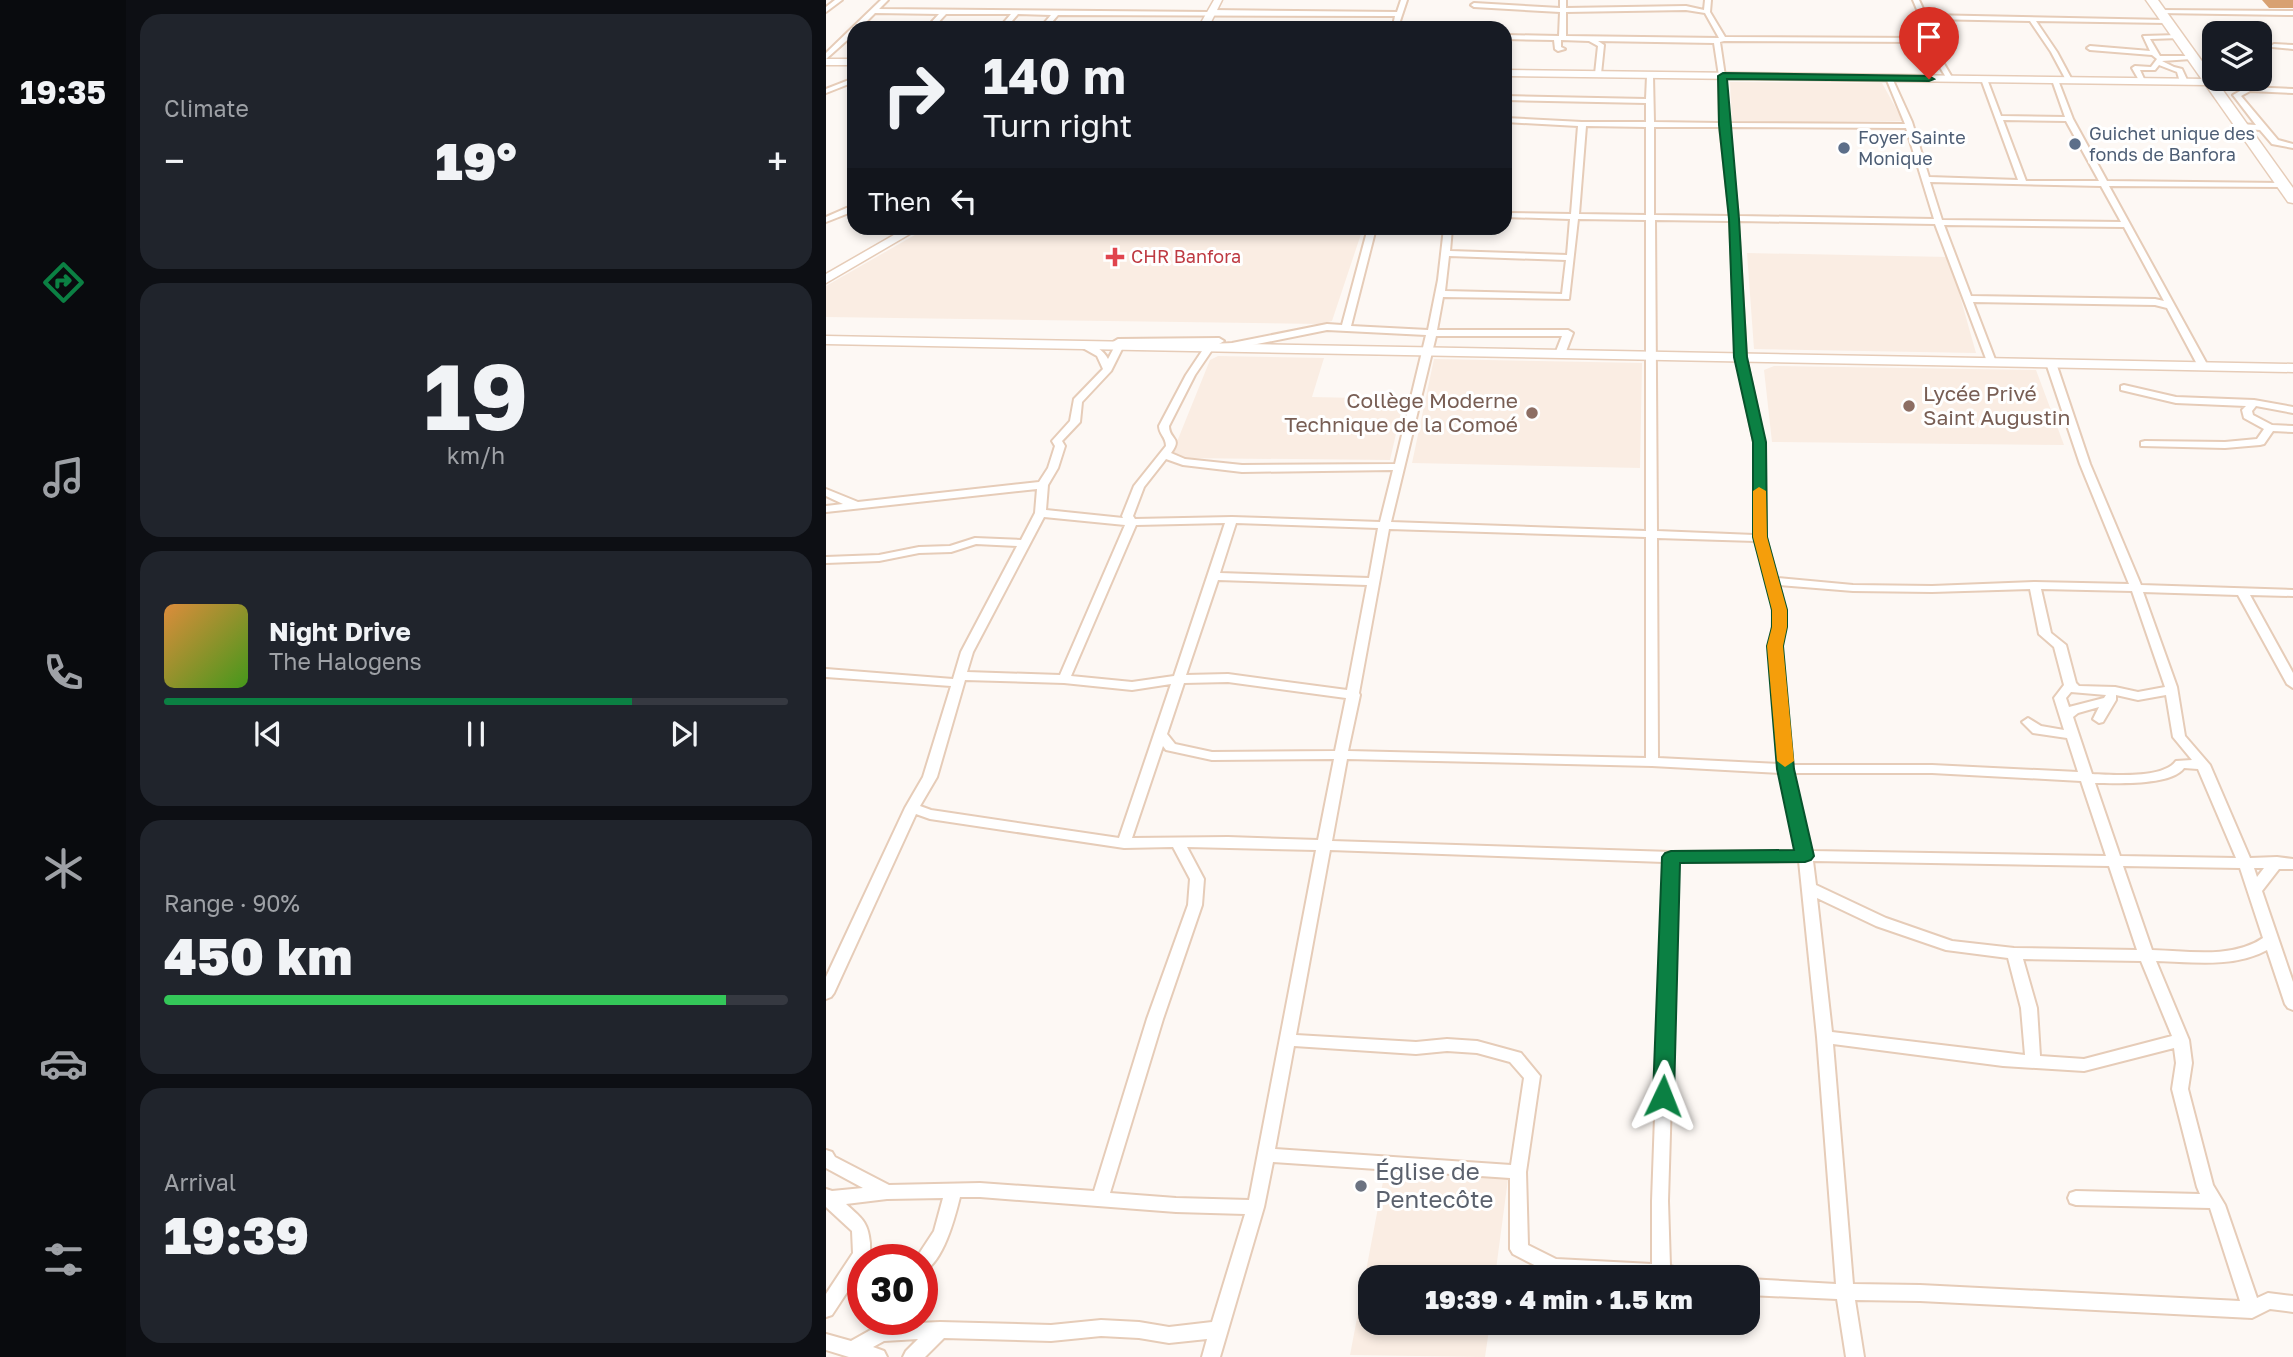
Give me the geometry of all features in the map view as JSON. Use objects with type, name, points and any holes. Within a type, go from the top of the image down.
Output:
[{"type":"highway","points":[[2152,0],[2202,73]]},
{"type":"highway","points":[[2214,91],[2293,199]]},
{"type":"street","points":[[826,10],[839,0]]},
{"type":"street","points":[[863,21],[885,0]]},
{"type":"street","points":[[1207,21],[1218,0]]},
{"type":"street","points":[[1397,21],[1404,0]]},
{"type":"street","points":[[1562,49],[1558,49],[1563,0]]},
{"type":"street","points":[[1916,0],[1923,17],[1927,40],[1950,79]]},
{"type":"street","points":[[1469,21],[1474,2],[1561,10],[1692,9],[1708,6],[1720,40],[1724,125],[1734,219],[1741,357],[1759,442],[1760,537],[1780,610],[1780,627],[1775,646],[1786,769],[1805,856],[1825,1037],[1845,1290],[1855,1357]]},
{"type":"street","points":[[985,12],[991,6]]},
{"type":"street","points":[[873,11],[1056,13],[1124,17],[1211,13],[1399,14]]},
{"type":"street","points":[[936,21],[944,12]]},
{"type":"street","points":[[1009,21],[1016,13]]},
{"type":"street","points":[[1049,21],[1056,13]]},
{"type":"street","points":[[1923,17],[2032,19],[2293,13]]},
{"type":"street","points":[[2032,19],[2054,51],[2068,80]]},
{"type":"street","points":[[1512,37],[1561,37],[1604,43],[1927,40]]},
{"type":"street","points":[[2178,37],[2145,37],[2159,59],[2172,69],[2180,70],[2184,82]]},
{"type":"street","points":[[826,60],[847,38]]},
{"type":"street","points":[[1598,74],[1604,43]]},
{"type":"street","points":[[2274,46],[2293,47]]},
{"type":"street","points":[[2090,48],[2159,59],[2193,59]]},
{"type":"street","points":[[2143,81],[2135,68],[2152,69],[2159,59]]},
{"type":"street","points":[[826,60],[847,62]]},
{"type":"street","points":[[1512,73],[2202,82]]},
{"type":"street","points":[[1650,75],[1652,762]]},
{"type":"street","points":[[1889,78],[1909,126],[1939,223],[1991,362]]},
{"type":"street","points":[[1984,79],[2023,183]]},
{"type":"street","points":[[2055,80],[2069,119],[2203,366]]},
{"type":"street","points":[[826,92],[847,83]]},
{"type":"street","points":[[2272,90],[2293,91]]},
{"type":"street","points":[[2245,91],[2237,95],[2274,142],[2293,146]]},
{"type":"street","points":[[1512,98],[1648,101]]},
{"type":"street","points":[[1998,118],[2069,119]]},
{"type":"street","points":[[1512,120],[1582,124],[1909,126]]},
{"type":"street","points":[[1440,294],[1566,297],[1576,217],[1582,124]]},
{"type":"street","points":[[2239,126],[2262,128]]},
{"type":"street","points":[[1926,179],[2023,183],[2282,185]]},
{"type":"street","points":[[826,220],[847,212]]},
{"type":"street","points":[[1512,215],[2126,225]]},
{"type":"street","points":[[826,279],[902,235]]},
{"type":"street","points":[[1346,327],[1370,235]]},
{"type":"street","points":[[1211,1357],[1256,1208],[1384,527],[1432,333],[1447,235]]},
{"type":"street","points":[[1444,253],[1571,258]]},
{"type":"street","points":[[1967,299],[2077,303],[2155,302],[2171,306]]},
{"type":"street","points":[[1078,345],[1222,341],[1327,327],[1346,327],[1432,333],[1568,333],[1560,354]]},
{"type":"street","points":[[1132,522],[1127,516],[1139,486],[1171,446],[1171,439],[1164,431],[1164,426],[1196,363],[1209,347],[1232,346],[1279,335]]},
{"type":"street","points":[[826,340],[2293,368]]},
{"type":"street","points":[[1078,345],[1101,354],[1108,369]]},
{"type":"street","points":[[826,993],[831,968],[930,777],[967,652],[1040,513],[1043,485],[1060,446],[1057,441],[1075,422],[1077,401],[1108,369],[1120,346]]},
{"type":"street","points":[[2050,363],[2085,464],[2136,587],[2171,690],[2179,737],[2203,765],[2245,862],[2293,1004]]},
{"type":"street","points":[[2124,388],[2176,400],[2254,403],[2293,410]]},
{"type":"street","points":[[2254,403],[2247,410],[2248,416],[2270,429],[2293,429]]},
{"type":"street","points":[[2145,444],[2225,445],[2260,442],[2270,429]]},
{"type":"street","points":[[1166,455],[1178,462],[1242,469],[1400,467]]},
{"type":"street","points":[[826,509],[1043,485]]},
{"type":"street","points":[[826,492],[857,506]]},
{"type":"street","points":[[1040,513],[1132,522],[1233,520],[1384,527],[1760,537]]},
{"type":"street","points":[[1124,843],[1233,520]]},
{"type":"street","points":[[1064,680],[1132,522]]},
{"type":"street","points":[[826,560],[879,558],[919,550],[951,549],[975,541],[1024,543]]},
{"type":"street","points":[[1213,576],[1374,582]]},
{"type":"street","points":[[1772,581],[1853,588],[1933,589],[2035,585],[2293,593]]},
{"type":"street","points":[[2035,585],[2045,634],[2060,645],[2070,685],[2076,690],[2138,696],[2171,690]]},
{"type":"street","points":[[2242,590],[2293,684]]},
{"type":"street","points":[[826,673],[958,679],[1064,680],[1132,686],[1202,677],[1248,680],[1354,695]]},
{"type":"street","points":[[2070,685],[2060,698],[2147,957],[2181,1040],[2184,1063],[2180,1089],[2204,1188],[2215,1201],[2252,1310]]},
{"type":"street","points":[[2066,716],[2074,710],[2112,695]]},
{"type":"street","points":[[2099,719],[2112,695]]},
{"type":"street","points":[[2028,722],[2037,730],[2072,735]]},
{"type":"street","points":[[1160,735],[1171,747],[1190,752],[1239,757],[1343,755],[1652,762],[1786,769],[1932,769],[2077,776],[2086,779],[2141,777],[2173,773],[2181,764],[2203,765]]},
{"type":"street","points":[[1150,763],[1171,754],[1190,752]]},
{"type":"street","points":[[912,808],[930,814],[1124,843],[1325,846],[1671,857],[1805,856],[2293,864]]},
{"type":"street","points":[[1100,1199],[1155,1019],[1195,905],[1197,879],[1178,843]]},
{"type":"street","points":[[1661,1265],[1660,1201],[1671,857]]},
{"type":"street","points":[[2255,890],[2277,862]]},
{"type":"street","points":[[1808,888],[1881,922],[1951,946],[2014,953],[2147,957],[2239,954],[2259,948],[2272,939]]},
{"type":"street","points":[[2014,953],[2029,1008],[2034,1062]]},
{"type":"street","points":[[1825,1037],[2003,1060],[2084,1065],[2181,1040]]},
{"type":"street","points":[[1288,1040],[1416,1048],[1447,1045],[1477,1047],[1515,1057],[1532,1076],[1518,1172],[1519,1249],[1550,1265]]},
{"type":"street","points":[[1266,1155],[1518,1172]]},
{"type":"street","points":[[827,1161],[887,1192]]},
{"type":"street","points":[[935,1244],[942,1234],[954,1190]]},
{"type":"street","points":[[827,1198],[887,1192],[980,1190],[1176,1205],[1256,1208]]},
{"type":"street","points":[[826,1309],[862,1254],[860,1228],[827,1198]]},
{"type":"street","points":[[2076,1198],[2215,1201]]},
{"type":"street","points":[[1760,1288],[1791,1292],[1845,1290],[2252,1310],[2268,1301],[2293,1304]]},
{"type":"street","points":[[912,1357],[940,1330],[1051,1333],[1101,1328],[1168,1335],[1218,1330]]},
{"type":"street","points":[[854,1349],[873,1335]]},
{"type":"street","points":[[826,1342],[878,1357]]},
{"type":"shaded area","points":[[1730,82],[1882,83],[1903,121],[1732,123]]},
{"type":"shaded area","name":"CHR Banfora","points":[[915,235],[1361,235],[1332,321],[1321,324],[826,317],[826,286]]},
{"type":"shaded area","points":[[1747,253],[1949,257],[1976,353],[1754,349]]},
{"type":"shaded area","points":[[1218,356],[1324,358],[1312,397],[1404,399],[1390,460],[1180,458],[1172,454],[1210,360]]},
{"type":"shaded area","name":"Collège Moderne Technique de la Comoé","points":[[1434,359],[1642,363],[1640,468],[1412,463]]},
{"type":"shaded area","name":"Lycée Privé Saint Augustin","points":[[1774,366],[2036,370],[2064,445],[1772,442],[1764,370]]},
{"type":"shaded area","points":[[1385,1171],[1508,1179],[1497,1265],[1367,1265]]},
{"type":"shaded area","points":[[1358,1313],[1358,1335],[1488,1335],[1485,1357],[1350,1355]]},
{"type":"slow traffic","points":[[1759,491],[1760,537],[1780,610],[1780,627],[1775,646],[1785,761]]},
{"type":"place","name":"Guichet unique des fonds de Banfora","points":[[2075,144]]},
{"type":"place","name":"Foyer Sainte Monique","points":[[1844,148]]},
{"type":"place","name":"CHR Banfora","points":[[1115,257]]},
{"type":"place","name":"Lycée Privé Saint Augustin","points":[[1909,406]]},
{"type":"place","name":"Collège Moderne Technique de la Comoé","points":[[1532,413]]},
{"type":"place","name":"Église de Pentecôte","points":[[1361,1186]]},
{"type":"route","points":[[1663,1096],[1671,857],[1805,856],[1786,769],[1775,646],[1780,627],[1780,610],[1760,537],[1759,442],[1741,357],[1734,219],[1724,125],[1723,76],[1929,79]]}]
